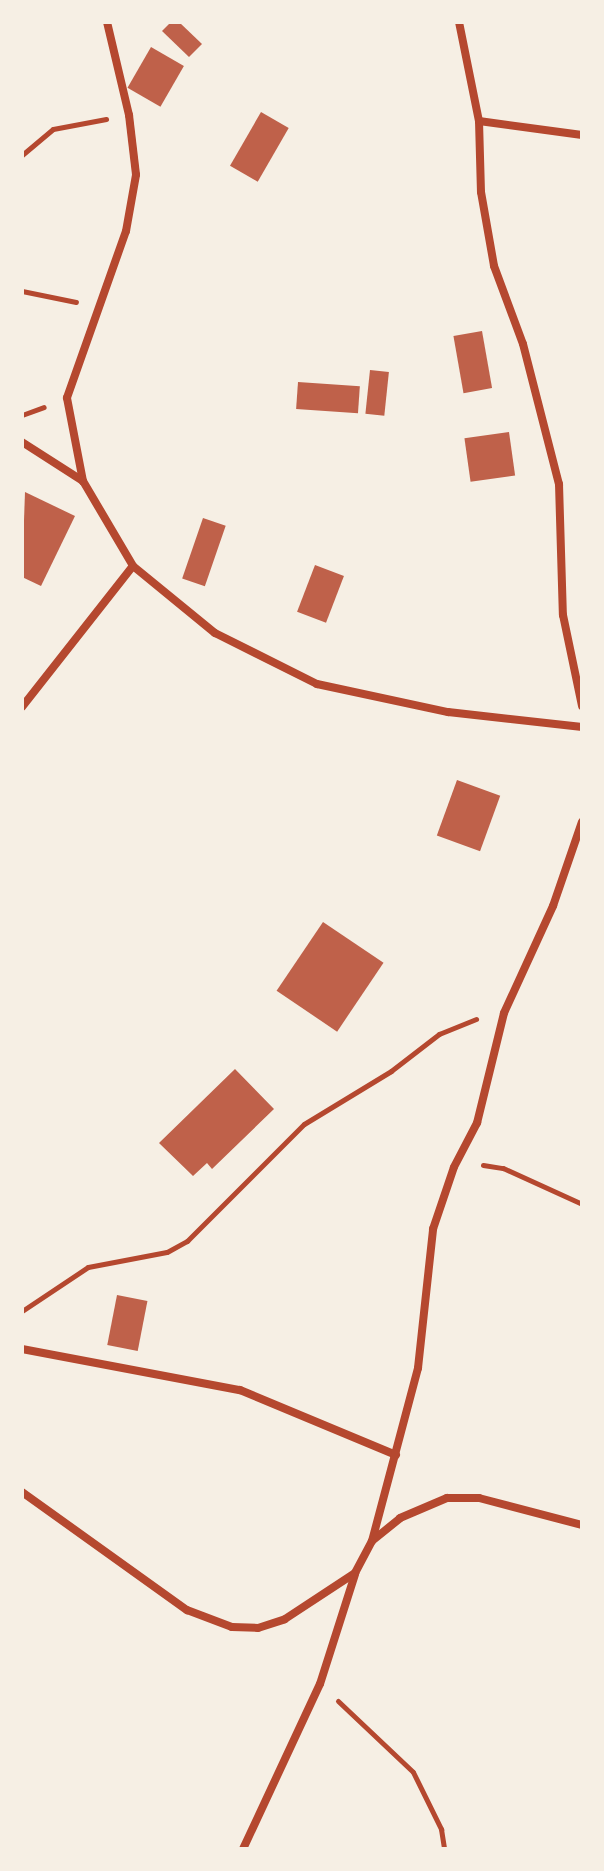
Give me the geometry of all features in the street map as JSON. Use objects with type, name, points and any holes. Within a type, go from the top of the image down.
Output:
[{"type":"street","points":[[107,22],[129,115],[136,175],[129,217],[67,398],[83,481],[133,566],[215,633],[317,684],[448,712],[582,727]]},
{"type":"street","points":[[459,22],[479,121],[481,192],[494,266],[523,344],[559,484],[563,615],[582,706]]},
{"type":"street","points":[[479,121],[582,135]]},
{"type":"street","points":[[22,442],[83,481]]},
{"type":"street","points":[[22,707],[133,566]]},
{"type":"street","points":[[243,1849],[320,1684],[355,1573],[372,1541],[423,1344],[433,1229],[454,1167],[477,1123],[504,1013],[553,906],[582,822]]},
{"type":"street","points":[[22,1349],[240,1390],[396,1455]]},
{"type":"street","points":[[22,1492],[187,1610],[232,1627],[258,1628],[285,1619],[355,1573]]},
{"type":"street","points":[[372,1541],[400,1518],[447,1498],[479,1498],[582,1525]]},
{"type":"path","points":[[22,155],[53,129],[129,115]]},
{"type":"path","points":[[22,291],[97,306]]},
{"type":"path","points":[[22,1311],[88,1267],[167,1252],[187,1241],[304,1124],[391,1071],[460,1022],[504,1013]]},
{"type":"path","points":[[454,1167],[503,1168],[582,1204]]},
{"type":"path","points":[[320,1684],[413,1772],[441,1829],[444,1849]]},
{"type":"building","points":[[171,22],[179,22],[202,44],[189,57],[162,31]]},
{"type":"building","points":[[151,47],[184,66],[160,107],[128,88]]},
{"type":"building","points":[[261,112],[289,128],[258,182],[230,166]]},
{"type":"building","points":[[482,331],[492,388],[464,393],[453,336]]},
{"type":"building","points":[[370,370],[389,372],[384,416],[365,414]]},
{"type":"building","points":[[298,382],[360,386],[358,413],[296,409]]},
{"type":"building","points":[[509,432],[515,476],[471,482],[464,438]]},
{"type":"building","points":[[25,492],[75,516],[41,586],[22,577]]},
{"type":"building","points":[[203,518],[226,526],[205,586],[182,579]]},
{"type":"building","points":[[315,565],[344,576],[326,623],[297,612]]},
{"type":"building","points":[[457,780],[500,796],[480,851],[437,835]]},
{"type":"building","points":[[323,922],[384,963],[337,1032],[277,991]]},
{"type":"building","points":[[235,1069],[274,1109],[212,1169],[207,1163],[193,1176],[159,1143]]},
{"type":"building","points":[[117,1295],[147,1301],[138,1351],[107,1345]]}]
